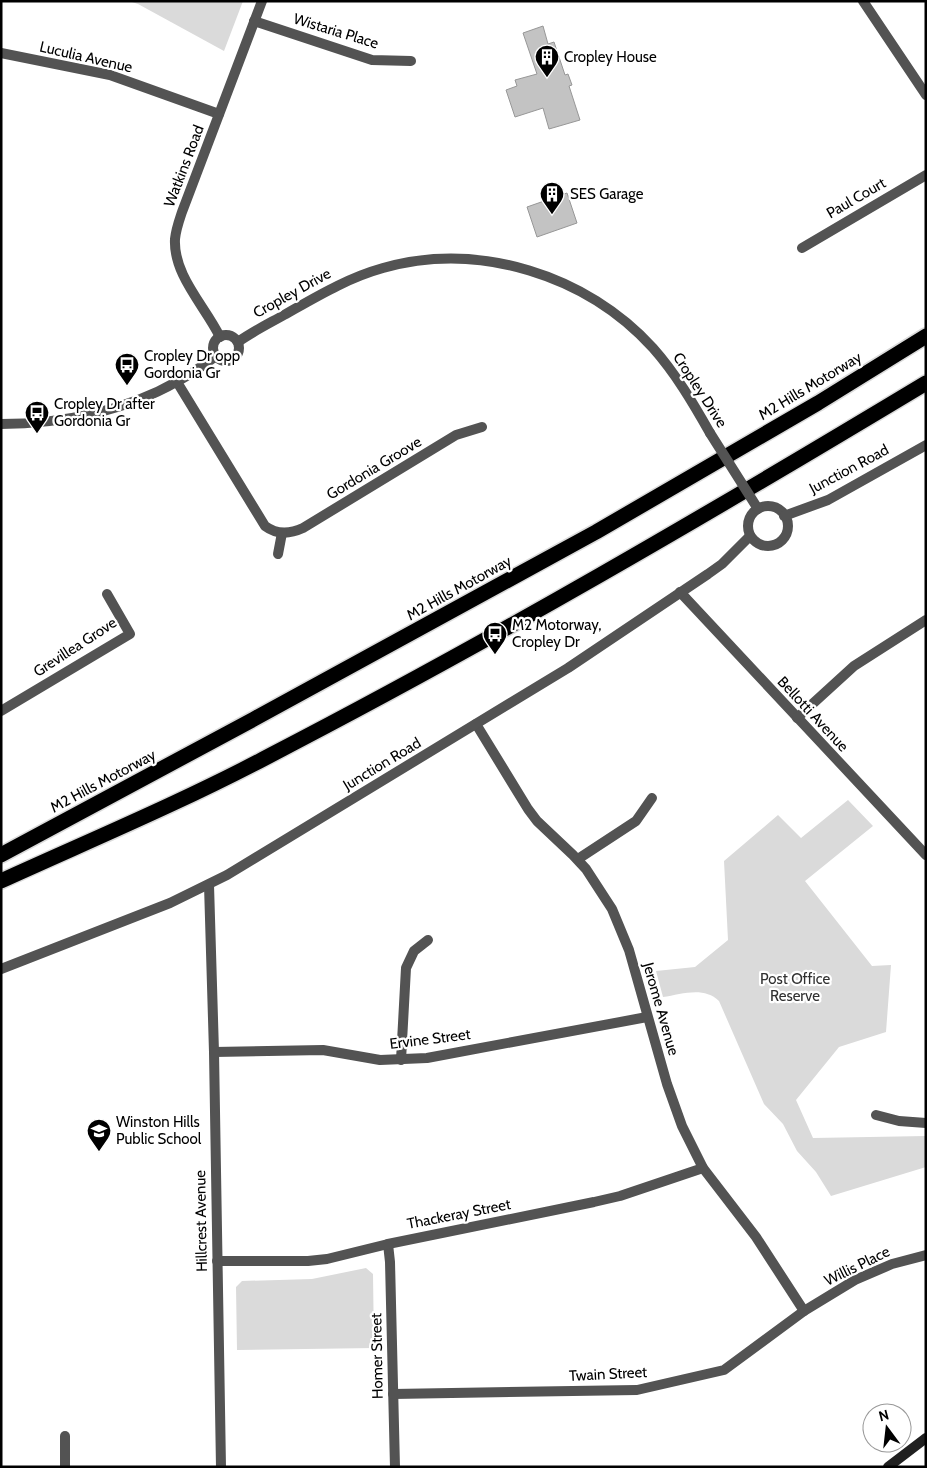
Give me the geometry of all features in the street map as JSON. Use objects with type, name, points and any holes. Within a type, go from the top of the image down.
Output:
[{"type":"highway","name":"M2 Hills Motorway","points":[[1,855],[246,724],[596,532],[818,403],[926,336]]},
{"type":"highway","points":[[1,881],[259,761],[476,646],[692,523],[926,383]]},
{"type":"main road","points":[[888,1467],[926,1438]]},
{"type":"street","name":"Watkins Road","points":[[220,337],[180,267],[176,254],[175,238],[182,212],[262,1]]},
{"type":"street","points":[[864,1],[926,95]]},
{"type":"street","name":"Wistaria Place","points":[[254,21],[372,60],[411,61]]},
{"type":"street","name":"Luculia Avenue","points":[[1,53],[110,75],[219,114]]},
{"type":"street","name":"Paul Court","points":[[802,248],[926,175]]},
{"type":"street","name":"Cropley Drive","points":[[238,342],[320,294],[344,282],[384,268],[430,260],[501,263],[524,268],[564,283],[605,306],[625,321],[653,348],[679,380],[758,509]]},
{"type":"street","points":[[232,336],[238,342],[238,354],[232,360],[224,361],[216,356],[214,344],[220,337],[232,336]]},
{"type":"street","points":[[1,424],[73,418],[131,401],[177,382],[216,356]]},
{"type":"street","points":[[177,382],[265,526],[271,531],[282,533],[278,554]]},
{"type":"street","name":"Gordonia Groove","points":[[282,533],[294,532],[303,528],[456,435],[482,426]]},
{"type":"street","name":"Junction Road","points":[[784,516],[828,500],[926,445]]},
{"type":"street","points":[[775,508],[784,516],[787,522],[786,534],[778,543],[766,546],[754,541],[750,536],[748,530],[750,519],[758,509],[775,508]]},
{"type":"street","name":"Junction Road","points":[[1,969],[170,903],[209,885],[568,668],[722,564],[750,536]]},
{"type":"street","name":"Bellotti Avenue","points":[[680,592],[926,855]]},
{"type":"street","name":"Grevillea Grove","points":[[2,710],[130,634],[107,594]]},
{"type":"street","points":[[797,718],[854,666],[926,620]]},
{"type":"street","name":"Jerome Avenue","points":[[476,724],[537,821],[578,859],[598,886],[617,921],[629,950],[673,1103],[703,1168],[756,1237],[804,1311]]},
{"type":"street","points":[[578,859],[636,821],[652,798]]},
{"type":"street","name":"Hillcrest Avenue","points":[[209,885],[214,1052],[221,1467]]},
{"type":"street","points":[[400,1060],[406,968],[414,951],[428,940]]},
{"type":"street","name":"Ervine Street","points":[[214,1052],[323,1050],[371,1060],[427,1058],[647,1017]]},
{"type":"street","points":[[876,1115],[898,1121],[926,1122]]},
{"type":"street","name":"Thackeray Street","points":[[217,1261],[308,1261],[327,1259],[388,1244],[620,1196],[703,1168]]},
{"type":"street","name":"Homer Street","points":[[388,1244],[395,1467]]},
{"type":"street","name":"Willis Place","points":[[804,1311],[855,1280],[892,1264],[926,1255]]},
{"type":"street","name":"Twain Street","points":[[393,1394],[637,1390],[724,1370],[804,1311]]},
{"type":"street","points":[[65,1436],[65,1467]]},
{"type":"green space","points":[[129,1],[243,1],[224,51],[138,4]]},
{"type":"green space","name":"Post Office Reserve","points":[[848,800],[873,826],[805,881],[872,966],[891,965],[886,1032],[839,1047],[796,1100],[813,1138],[926,1136],[926,1167],[831,1196],[816,1172],[797,1151],[783,1124],[764,1104],[719,1001],[713,996],[700,992],[663,997],[656,971],[695,967],[728,940],[724,861],[778,815],[801,838]]},
{"type":"green space","points":[[366,1268],[373,1274],[374,1348],[237,1350],[236,1287],[242,1281],[312,1279]]},
{"type":"building","name":"Cropley House","points":[[543,26],[548,44],[554,42],[565,75],[568,74],[572,85],[569,86],[580,120],[549,129],[543,108],[515,117],[506,90],[517,86],[515,80],[537,74],[523,33]]},
{"type":"building","name":"SES Garage","points":[[567,193],[577,223],[537,237],[527,207]]},
{"type":"place","name":"Cropley House","points":[[547,78]]},
{"type":"place","name":"SES Garage","points":[[552,215]]},
{"type":"place","name":"Cropley Dr opp Gordonia Gr","points":[[127,386]]},
{"type":"place","name":"Cropley Dr after Gordonia Gr","points":[[37,434]]},
{"type":"place","name":"M2 Motorway, Cropley Dr","points":[[495,655]]},
{"type":"place","name":"Winston Hills Public School","points":[[99,1152]]}]
